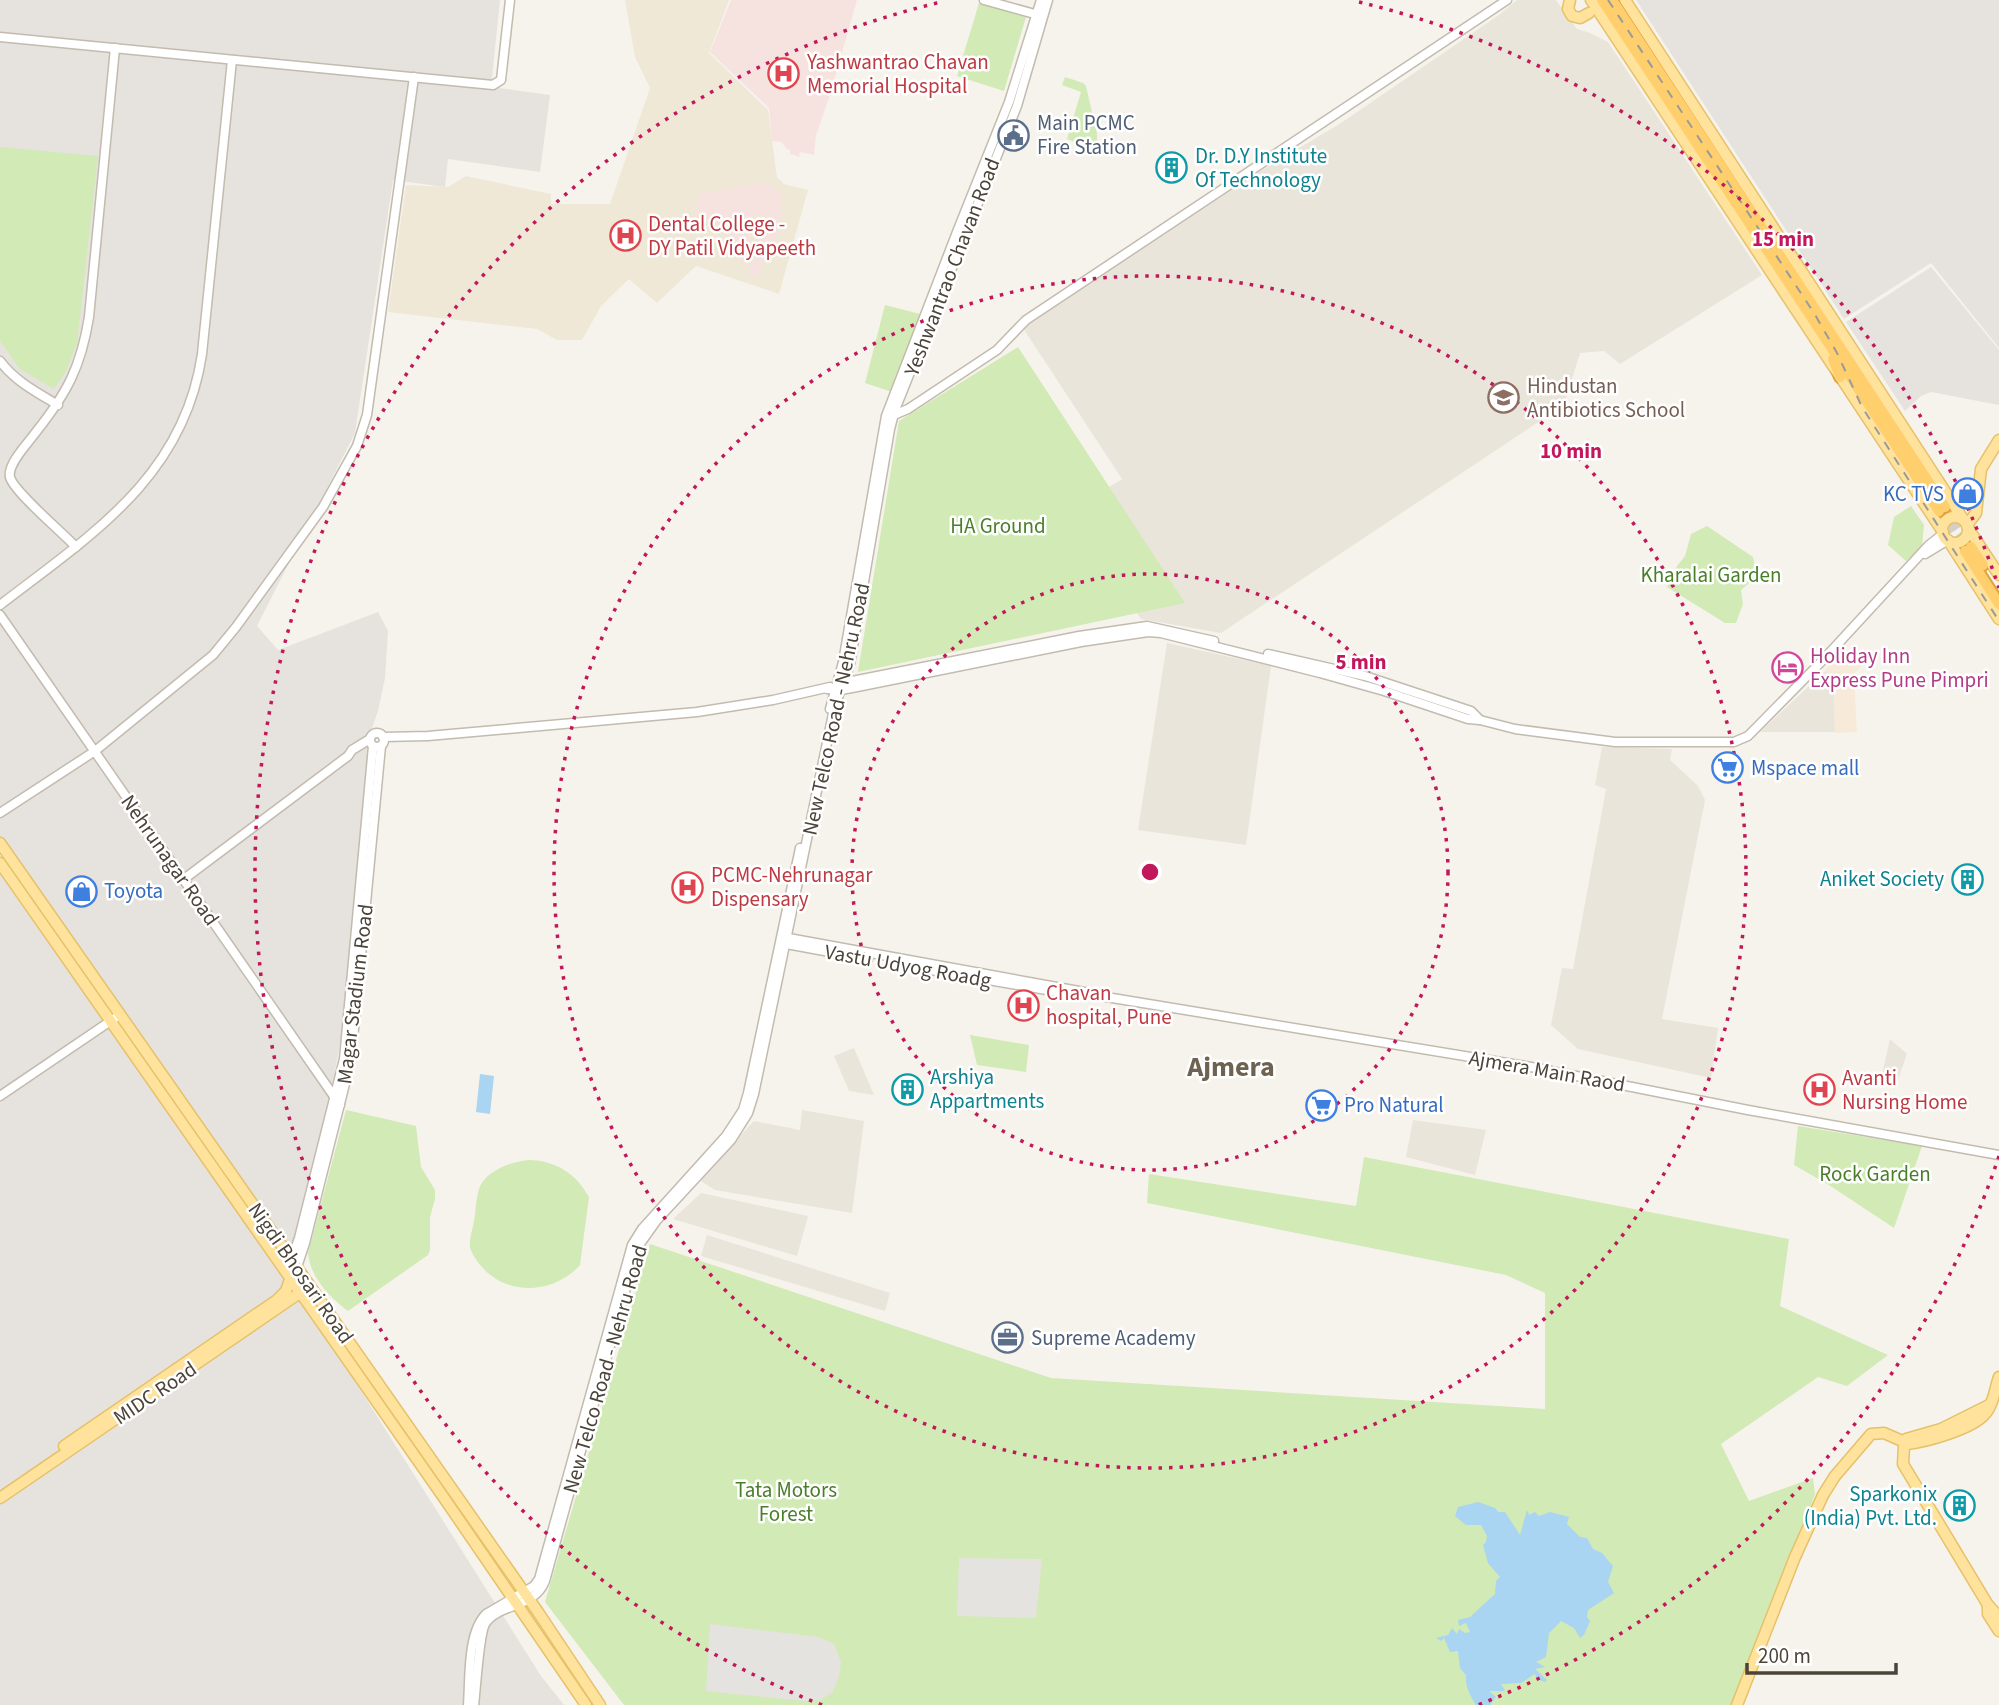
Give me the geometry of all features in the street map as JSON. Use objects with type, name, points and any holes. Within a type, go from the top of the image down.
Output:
[{"type":"highway","points":[[1602,0],[1826,340],[1942,509],[1825,323],[1612,0]]},
{"type":"highway","points":[[1825,323],[1847,342]]},
{"type":"highway","points":[[1826,340],[1840,377]]},
{"type":"highway","points":[[1999,590],[1968,549],[1999,604]]},
{"type":"main road","points":[[1570,0],[1568,9],[1572,16],[1580,18],[1589,13]]},
{"type":"main road","points":[[1591,0],[1999,619]]},
{"type":"main road","points":[[1625,0],[1999,575]]},
{"type":"main road","points":[[1966,523],[1955,517],[1948,519],[1944,525],[1946,537],[1955,543],[1967,535],[1966,523],[1977,496],[1981,469],[1999,440]]},
{"type":"main road","name":"Nigdi Bhosari Road","points":[[0,843],[297,1266],[600,1705]]},
{"type":"main road","name":"Nigdi Bhosari Road","points":[[0,863],[586,1705]]},
{"type":"main road","name":"Magar Stadium Road","points":[[78,1441],[277,1300],[286,1291],[297,1266]]},
{"type":"main road","name":"MIDC Road","points":[[0,1499],[78,1441],[310,1286]]},
{"type":"main road","points":[[1739,1705],[1823,1495],[1835,1476],[1871,1434],[1884,1433],[1904,1442],[1941,1429],[1989,1405],[1999,1377]]},
{"type":"main road","points":[[0,1490],[78,1441]]},
{"type":"main road","points":[[1904,1442],[1903,1464],[1988,1605],[1999,1617]]},
{"type":"main road","points":[[1988,1605],[1989,1614],[1999,1631]]},
{"type":"street","points":[[0,37],[490,85],[501,80],[510,0]]},
{"type":"street","points":[[984,0],[1040,16]]},
{"type":"street","name":"Yeshwantrao Chavan Road","points":[[890,415],[1017,106],[1040,16],[1041,0]]},
{"type":"street","name":"Yeshwantrao Chavan Road","points":[[1040,16],[1048,0]]},
{"type":"street","points":[[890,415],[908,409],[997,350],[1026,320],[1507,0]]},
{"type":"street","points":[[76,547],[19,491],[9,474],[15,459],[58,405],[80,361],[88,324],[115,48]]},
{"type":"street","points":[[0,605],[76,547],[126,503],[149,477],[170,446],[194,393],[202,354],[232,60]]},
{"type":"street","points":[[0,813],[95,751],[213,656],[323,507],[357,446],[367,415],[414,78]]},
{"type":"street","points":[[0,361],[9,373],[22,383],[58,405]]},
{"type":"street","name":"New Telco Road - Nehru Road","points":[[515,1601],[526,1596],[539,1579],[640,1241],[731,1140],[748,1113],[834,709],[836,687],[850,664],[890,415]]},
{"type":"street","points":[[184,879],[348,756],[352,750],[397,735],[404,737],[697,712],[762,702],[1079,636],[1147,626],[1364,676],[1471,711],[1480,720],[1515,729],[1615,742],[1739,741],[1750,734],[1929,545],[1946,537]]},
{"type":"street","name":"Nehrunagar Road","points":[[0,615],[338,1101]]},
{"type":"street","name":"Magar Stadium Road","points":[[297,1266],[305,1243],[338,1101],[377,743]]},
{"type":"street","name":"Vastu Udyog Roadg","points":[[783,940],[1042,990],[1090,998],[1094,995]]},
{"type":"street","name":"Ajmera Main Raod","points":[[1094,995],[1531,1067],[1999,1156]]},
{"type":"street","points":[[0,1096],[120,1015]]},
{"type":"street","name":"Magar Stadium Road","points":[[278,1261],[295,1249],[338,1101]]},
{"type":"street","points":[[468,1705],[472,1652],[477,1627],[486,1614],[515,1601]]},
{"type":"street","points":[[474,1705],[483,1628],[490,1619],[515,1601]]},
{"type":"shaded area","points":[[0,0],[500,0],[491,87],[550,95],[540,172],[448,159],[445,187],[393,180],[355,433],[257,626],[278,650],[378,612],[388,631],[385,678],[378,711],[368,739],[365,852],[344,1021],[327,1116],[291,1254],[0,839]]},
{"type":"shaded area","points":[[625,0],[729,0],[709,53],[768,110],[777,177],[784,184],[808,190],[779,294],[696,266],[657,303],[629,279],[601,306],[582,340],[557,340],[537,329],[388,312],[406,185],[448,187],[466,176],[551,194],[551,204],[610,204],[650,88],[635,57]]},
{"type":"shaded area","name":"Yashwantrao Chavan Memorial Hospital","points":[[731,0],[857,0],[816,135],[814,155],[800,152],[799,157],[790,154],[790,150],[781,142],[772,141],[769,108],[710,52]]},
{"type":"shaded area","points":[[1517,0],[1556,0],[1577,29],[1608,42],[1762,275],[1620,364],[1604,351],[1580,353],[1564,405],[1221,633],[1141,619],[1068,513],[1122,479],[1023,328],[1259,172],[1341,123]]},
{"type":"shaded area","points":[[1636,0],[1999,0],[1999,348],[1931,263],[1844,319]]},
{"type":"shaded area","points":[[768,183],[783,197],[779,232],[757,277],[749,274],[769,216],[752,216],[748,270],[730,233],[695,212],[699,194]]},
{"type":"shaded area","name":"Dental College - DY Patil Vidyapeeth","points":[[624,221],[625,227],[634,227],[635,246],[625,254],[618,254],[616,227]]},
{"type":"shaded area","points":[[1931,267],[1999,350],[1999,405],[1931,392],[1921,396],[1905,411],[1846,322]]},
{"type":"shaded area","points":[[1167,643],[1271,666],[1246,845],[1138,830]]},
{"type":"shaded area","points":[[1846,649],[1862,665],[1854,674],[1857,732],[1835,733],[1834,681],[1825,670]]},
{"type":"shaded area","points":[[1825,671],[1834,681],[1835,732],[1760,732]]},
{"type":"shaded area","points":[[1602,747],[1672,749],[1670,760],[1698,786],[1705,800],[1662,1019],[1718,1028],[1711,1078],[1578,1049],[1551,1025],[1562,968],[1573,969],[1606,789],[1595,785]]},
{"type":"shaded area","points":[[0,866],[288,1275],[541,1676],[564,1705],[0,1705]]},
{"type":"shaded area","points":[[1890,1039],[1907,1054],[1897,1082],[1881,1079]]},
{"type":"shaded area","points":[[854,1048],[874,1095],[849,1091],[834,1056]]},
{"type":"shaded area","points":[[802,1110],[864,1121],[852,1213],[715,1190],[699,1180],[754,1121],[800,1130]]},
{"type":"shaded area","points":[[1413,1120],[1486,1130],[1475,1175],[1406,1157]]},
{"type":"shaded area","points":[[701,1193],[808,1216],[797,1256],[673,1219]]},
{"type":"shaded area","points":[[707,1235],[890,1293],[885,1311],[701,1256]]},
{"type":"shaded area","points":[[959,1558],[1042,1559],[1036,1618],[957,1616]]},
{"type":"shaded area","points":[[710,1624],[819,1637],[834,1644],[841,1662],[839,1678],[832,1693],[820,1700],[804,1701],[706,1691]]},
{"type":"green space","points":[[979,3],[1026,17],[1004,91],[957,76]]},
{"type":"green space","points":[[1065,77],[1086,86],[1097,134],[1097,150],[1067,139],[1081,92],[1062,85]]},
{"type":"green space","points":[[0,147],[98,156],[77,343],[66,371],[54,389],[20,369],[0,341]]},
{"type":"green space","points":[[885,305],[924,315],[892,392],[865,383]]},
{"type":"green space","name":"HA Ground","points":[[1018,347],[1185,603],[858,672],[899,421]]},
{"type":"green space","points":[[1911,506],[1924,525],[1922,547],[1906,561],[1888,545],[1894,517]]},
{"type":"green space","name":"Kharalai Garden","points":[[1707,526],[1753,557],[1756,571],[1760,574],[1741,590],[1743,604],[1736,623],[1725,623],[1667,587],[1685,556],[1691,534]]},
{"type":"green space","points":[[970,1035],[1029,1045],[1026,1072],[977,1065]]},
{"type":"green space","points":[[346,1110],[416,1126],[421,1167],[435,1190],[428,1255],[348,1311],[322,1286],[308,1253]]},
{"type":"green space","name":"Rock Garden","points":[[1798,1126],[1922,1146],[1894,1228],[1794,1165]]},
{"type":"green space","name":"Tata Motors Forest","points":[[1364,1157],[1789,1239],[1780,1306],[1888,1355],[1847,1386],[1818,1377],[1721,1444],[1749,1501],[1813,1478],[1815,1494],[1736,1705],[624,1705],[545,1602],[650,1244],[1051,1378],[1545,1409],[1545,1293],[1506,1275],[1147,1203],[1149,1174],[1356,1206]]},
{"type":"green space","points":[[528,1160],[555,1165],[578,1181],[589,1197],[580,1265],[557,1282],[530,1288],[504,1283],[492,1276],[476,1259],[470,1244],[482,1183],[499,1168]]},
{"type":"water","points":[[480,1074],[494,1076],[490,1114],[476,1112]]},
{"type":"water","points":[[1478,1502],[1495,1508],[1498,1512],[1505,1512],[1520,1535],[1527,1510],[1529,1515],[1535,1512],[1539,1516],[1550,1512],[1569,1517],[1567,1524],[1580,1537],[1587,1538],[1593,1549],[1602,1553],[1613,1566],[1608,1582],[1614,1593],[1588,1610],[1587,1617],[1590,1621],[1584,1635],[1580,1638],[1574,1628],[1561,1621],[1549,1633],[1546,1657],[1536,1662],[1545,1667],[1535,1669],[1547,1680],[1545,1682],[1537,1679],[1535,1674],[1521,1683],[1501,1684],[1505,1690],[1489,1691],[1496,1697],[1490,1705],[1476,1705],[1468,1691],[1466,1675],[1460,1668],[1458,1651],[1450,1652],[1444,1638],[1441,1641],[1436,1638],[1448,1635],[1452,1628],[1457,1634],[1459,1629],[1465,1633],[1470,1632],[1466,1623],[1459,1626],[1458,1620],[1470,1617],[1495,1594],[1496,1581],[1500,1577],[1488,1563],[1483,1545],[1487,1536],[1481,1525],[1466,1525],[1455,1516],[1458,1507]]},
{"type":"tunnel","points":[[1945,507],[1971,547]]},
{"type":"tunnel","points":[[1939,511],[1965,551]]},
{"type":"railway","points":[[1608,0],[1814,313],[1837,353],[1862,407],[1999,621]]},
{"type":"place","name":"Yashwantrao Chavan Memorial Hospital","points":[[784,74]]},
{"type":"place","name":"Main PCMC Fire Station","points":[[1014,135]]},
{"type":"place","name":"Dr. D.Y Institute Of Technology","points":[[1172,168]]},
{"type":"place","name":"Dental College - DY Patil Vidyapeeth","points":[[625,236]]},
{"type":"place","name":"Hindustan Antibiotics School","points":[[1504,398]]},
{"type":"place","name":"KC TVS","points":[[1967,494]]},
{"type":"place","name":"Holiday Inn Express Pune Pimpri","points":[[1787,668]]},
{"type":"place","name":"Mspace mall","points":[[1728,768]]},
{"type":"place","name":"Aniket Society","points":[[1967,879]]},
{"type":"place","name":"PCMC-Nehrunagar Dispensary","points":[[688,887]]},
{"type":"place","name":"Toyota","points":[[81,891]]},
{"type":"place","name":"Chavan hospital, Pune","points":[[1023,1005]]},
{"type":"place","name":"Arshiya Appartments","points":[[907,1089]]},
{"type":"place","name":"Avanti Nursing Home","points":[[1819,1090]]},
{"type":"place","name":"Pro Natural","points":[[1321,1105]]},
{"type":"place","name":"Supreme Academy","points":[[1008,1338]]},
{"type":"place","name":"Sparkonix (India) Pvt. Ltd.","points":[[1960,1506]]},
{"type":"district","name":"Ajmera","points":[[1231,1066]]}]
